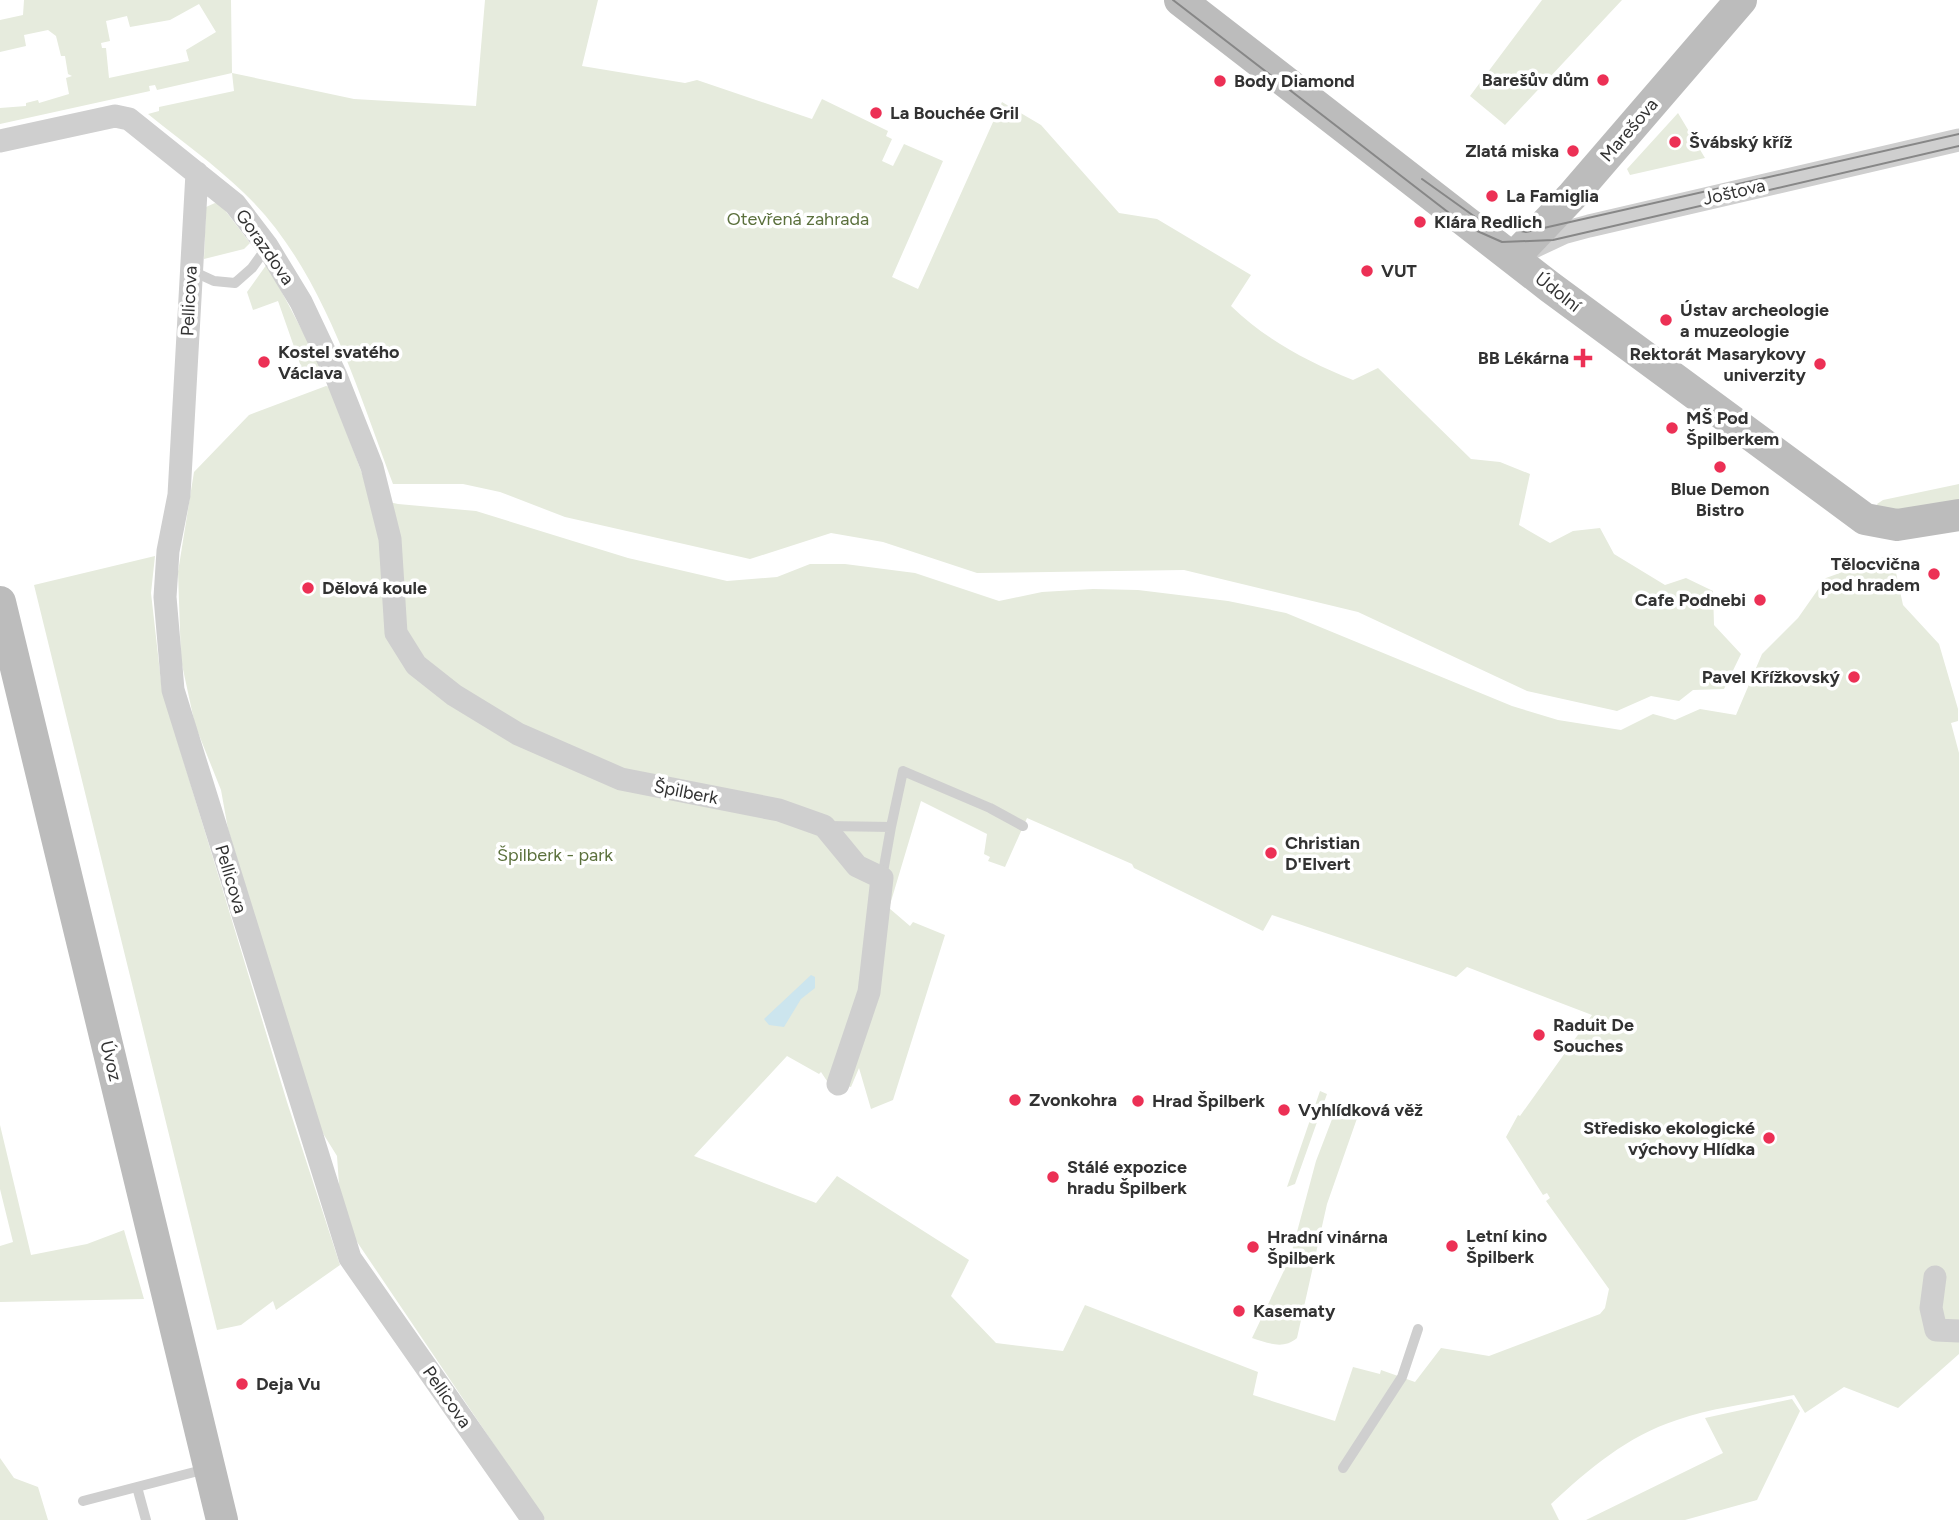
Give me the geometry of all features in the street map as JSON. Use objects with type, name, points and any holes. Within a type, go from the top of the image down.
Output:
[{"type":"street","name":"Údolní","points":[[1180,0],[1817,487],[1865,519],[1897,525],[1959,515]]},
{"type":"street","name":"Marešova","points":[[1514,257],[1573,195],[1741,0]]},
{"type":"street","name":"Gorazdova","points":[[0,141],[115,116],[129,119],[235,204],[267,246],[301,302],[336,376],[372,467],[390,539]]},
{"type":"street","name":"Joštova","points":[[1514,257],[1563,233],[1589,226],[1959,140]]},
{"type":"street","name":"Pellicova","points":[[197,173],[179,495],[169,551],[165,597],[173,690],[350,1258],[533,1520]]},
{"type":"street","name":"Špilberk","points":[[390,539],[396,633],[416,665],[454,695],[518,734],[621,779],[779,810],[824,825]]},
{"type":"street","name":"Úvoz","points":[[0,603],[8,675],[222,1520]]},
{"type":"street","points":[[824,825],[857,866],[882,878],[869,992],[838,1084]]},
{"type":"street","points":[[1935,1277],[1931,1308],[1948,1330]]},
{"type":"lane","points":[[190,270],[214,281],[235,283],[252,268],[267,246]]},
{"type":"lane","points":[[235,283],[240,294]]},
{"type":"lane","points":[[882,878],[903,771],[990,808],[1023,826]]},
{"type":"lane","points":[[824,825],[891,827]]},
{"type":"lane","points":[[1343,1468],[1402,1377],[1418,1329]]},
{"type":"lane","points":[[83,1501],[209,1468]]},
{"type":"lane","points":[[137,1487],[146,1520]]},
{"type":"green space","points":[[24,0],[231,0],[232,73],[157,90],[155,85],[149,86],[150,91],[0,124],[0,108],[26,106],[26,103],[38,100],[39,103],[69,94],[66,78],[72,76],[68,74],[65,56],[61,56],[56,36],[48,30],[24,35],[26,46],[0,52],[0,20],[23,15]],"holes":[[[199,4],[216,32],[186,50],[189,61],[109,78],[106,48],[102,48],[101,43],[110,41],[106,21],[127,16],[130,27],[170,20]]]},
{"type":"green space","name":"Otevřená zahrada","points":[[485,0],[598,0],[582,66],[685,83],[697,80],[812,119],[822,99],[888,131],[886,136],[892,139],[882,161],[893,166],[904,144],[943,161],[892,277],[918,289],[1002,102],[1041,125],[1119,213],[1157,219],[1251,275],[1231,306],[1273,340],[1320,366],[1353,380],[1378,368],[1471,459],[1500,462],[1530,474],[1519,525],[1550,543],[1573,531],[1600,528],[1614,554],[1665,585],[1686,578],[1713,591],[1714,625],[1741,654],[1724,689],[1693,690],[1679,701],[1651,696],[1617,711],[1527,691],[1358,612],[1184,570],[977,573],[883,542],[831,533],[750,559],[565,517],[500,492],[463,484],[393,484],[350,368],[315,291],[294,255],[270,221],[243,192],[148,114],[159,111],[159,107],[234,91],[232,73],[354,99],[476,106]]},
{"type":"green space","points":[[1542,0],[1622,0],[1505,125],[1470,96]]},
{"type":"green space","points":[[1678,113],[1705,158],[1630,175],[1627,169]]},
{"type":"green space","points":[[215,203],[221,205],[250,243],[244,249],[204,259],[206,207]]},
{"type":"green space","points":[[267,264],[324,372],[306,381],[278,301],[253,310],[247,292]]},
{"type":"green space","name":"Špilberk - park","points":[[326,386],[330,387],[371,498],[398,504],[476,511],[628,558],[727,581],[777,577],[810,564],[845,564],[915,573],[999,601],[1042,592],[1093,589],[1138,590],[1228,601],[1286,613],[1512,706],[1558,720],[1621,730],[1653,714],[1675,720],[1700,709],[1736,715],[1762,654],[1798,618],[1826,578],[1892,554],[1903,605],[1939,644],[1958,709],[1958,721],[1951,723],[1959,753],[1959,1354],[1898,1408],[1844,1387],[1805,1413],[1794,1395],[1706,1412],[1659,1427],[1625,1444],[1551,1504],[1559,1520],[545,1520],[351,1233],[340,1199],[337,1156],[319,1127],[228,829],[221,790],[195,725],[181,660],[178,572],[194,472],[249,415]],"holes":[[[921,801],[987,834],[984,854],[990,857],[988,861],[1005,867],[1027,818],[1132,864],[1134,868],[1263,931],[1272,915],[1456,977],[1467,967],[1592,1015],[1520,1116],[1518,1115],[1506,1137],[1543,1195],[1547,1193],[1550,1198],[1546,1201],[1609,1289],[1605,1308],[1600,1314],[1489,1356],[1441,1348],[1415,1382],[1381,1370],[1380,1374],[1353,1367],[1335,1421],[1253,1395],[1258,1372],[1085,1305],[1063,1351],[996,1343],[951,1296],[969,1260],[837,1176],[816,1203],[694,1156],[787,1056],[819,1074],[821,1072],[827,1081],[851,1087],[859,1068],[871,1109],[893,1100],[945,935],[913,922],[910,926],[889,908]]]},
{"type":"green space","points":[[1959,484],[1959,501],[1910,512],[1879,509],[1877,504],[1883,500]]},
{"type":"green space","points":[[155,556],[151,593],[162,690],[287,1102],[340,1265],[276,1310],[273,1301],[241,1325],[217,1330],[34,585]]},
{"type":"green space","points":[[1320,1091],[1327,1094],[1295,1184],[1287,1187]]},
{"type":"green space","points":[[1339,1101],[1361,1107],[1327,1204],[1297,1338],[1281,1345],[1252,1338],[1290,1258],[1316,1161]]},
{"type":"green space","points":[[0,1125],[31,1255],[87,1244],[124,1230],[144,1299],[0,1302],[0,1246],[13,1242],[0,1189]]},
{"type":"green space","points":[[1792,1399],[1800,1411],[1757,1500],[1685,1520],[1586,1520],[1723,1453],[1705,1418]]},
{"type":"green space","points":[[0,1458],[14,1478],[38,1487],[48,1520],[0,1520]]},
{"type":"water","points":[[811,975],[815,977],[815,988],[801,999],[784,1027],[769,1025],[764,1019]]},
{"type":"tram line","points":[[1173,0],[1466,226],[1502,242],[1553,240],[1959,146]]},
{"type":"tram line","points":[[1422,179],[1485,224],[1526,232],[1959,134]]},
{"type":"place","name":"Barešův dům","points":[[1603,80]]},
{"type":"place","name":"Body Diamond","points":[[1220,81]]},
{"type":"place","name":"La Bouchée Gril","points":[[876,113]]},
{"type":"place","name":"Švábský kříž","points":[[1675,142]]},
{"type":"place","name":"Zlatá miska","points":[[1573,151]]},
{"type":"place","name":"La Famiglia","points":[[1492,196]]},
{"type":"place","name":"Klára Redlich","points":[[1420,222]]},
{"type":"place","name":"VUT","points":[[1367,271]]},
{"type":"place","name":"Ústav archeologie a muzeologie","points":[[1666,320]]},
{"type":"place","name":"BB Lékárna","points":[[1583,358]]},
{"type":"place","name":"Kostel svatého Václava","points":[[264,362]]},
{"type":"place","name":"Rektorát Masarykovy univerzity","points":[[1820,364]]},
{"type":"place","name":"MŠ Pod Špilberkem","points":[[1672,428]]},
{"type":"place","name":"Blue Demon Bistro","points":[[1720,467]]},
{"type":"place","name":"Tělocvična pod hradem","points":[[1934,574]]},
{"type":"place","name":"Dělová koule","points":[[308,588]]},
{"type":"place","name":"Cafe Podnebi","points":[[1760,600]]},
{"type":"place","name":"Pavel Křížkovský","points":[[1854,677]]},
{"type":"place","name":"Christian D'Elvert","points":[[1271,853]]},
{"type":"place","name":"Raduit De Souches","points":[[1539,1035]]},
{"type":"place","name":"Zvonkohra","points":[[1015,1100]]},
{"type":"place","name":"Hrad Špilberk","points":[[1138,1101]]},
{"type":"place","name":"Vyhlídková věž","points":[[1284,1110]]},
{"type":"place","name":"Středisko ekologické výchovy Hlídka","points":[[1769,1138]]},
{"type":"place","name":"Stálé expozice hradu Špilberk","points":[[1053,1177]]},
{"type":"place","name":"Letní kino Špilberk","points":[[1452,1246]]},
{"type":"place","name":"Hradní vinárna Špilberk","points":[[1253,1247]]},
{"type":"place","name":"Kasematy","points":[[1239,1311]]},
{"type":"place","name":"Deja Vu","points":[[242,1384]]}]
